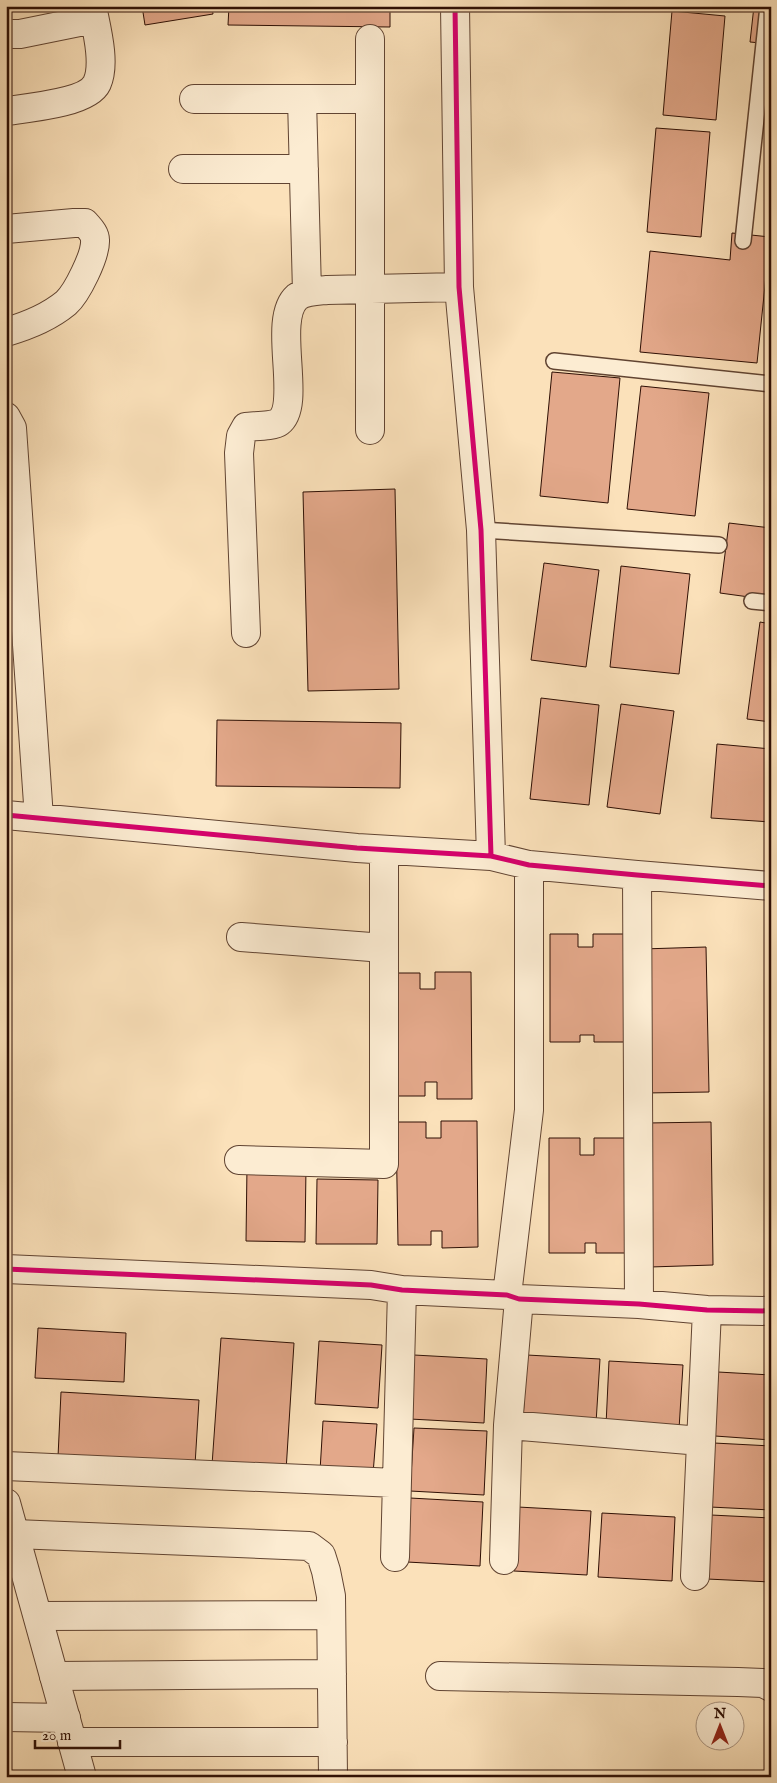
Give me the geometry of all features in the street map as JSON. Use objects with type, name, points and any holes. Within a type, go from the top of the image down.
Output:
[{"type":"street","points":[[455,6],[459,287],[481,530],[491,856]]},
{"type":"street","points":[[6,34],[20,34],[93,12],[98,39],[100,70],[96,84],[84,95],[64,102],[6,111]]},
{"type":"street","points":[[370,39],[370,430]]},
{"type":"street","points":[[194,99],[370,99]]},
{"type":"street","points":[[302,99],[307,292]]},
{"type":"street","points":[[184,169],[304,169]]},
{"type":"street","points":[[6,229],[85,223],[93,233],[95,240],[93,254],[77,287],[67,302],[26,326],[6,332]]},
{"type":"street","points":[[246,633],[239,453],[241,436],[246,427],[277,424],[285,416],[289,400],[286,343],[288,312],[297,298],[307,292],[459,287]]},
{"type":"street","points":[[6,417],[12,428],[39,818]]},
{"type":"street","points":[[6,815],[384,850],[491,856],[529,865],[771,886]]},
{"type":"street","points":[[239,1160],[384,1164],[384,850]]},
{"type":"street","points":[[504,1560],[513,1297],[529,1110],[529,865]]},
{"type":"street","points":[[637,875],[639,1304]]},
{"type":"street","points":[[241,937],[384,948]]},
{"type":"street","points":[[6,1269],[371,1285],[402,1290],[639,1304],[707,1310],[771,1311]]},
{"type":"street","points":[[395,1557],[402,1290]]},
{"type":"street","points":[[695,1576],[707,1310]]},
{"type":"street","points":[[508,1425],[701,1441]]},
{"type":"street","points":[[6,1466],[396,1483]]},
{"type":"street","points":[[6,1503],[82,1777]]},
{"type":"street","points":[[15,1534],[309,1546],[321,1555],[331,1596],[333,1777]]},
{"type":"street","points":[[38,1616],[331,1615]]},
{"type":"street","points":[[54,1676],[332,1674]]},
{"type":"street","points":[[440,1676],[738,1682],[763,1683],[771,1687]]},
{"type":"street","points":[[6,1717],[69,1730],[333,1742]]},
{"type":"lane","points":[[743,241],[768,6]]},
{"type":"lane","points":[[554,361],[771,384]]},
{"type":"lane","points":[[481,530],[719,544]]},
{"type":"lane","points":[[752,601],[771,603]]},
{"type":"building","points":[[142,6],[212,6],[213,14],[145,25]]},
{"type":"building","points":[[229,6],[390,6],[390,27],[228,25]]},
{"type":"building","points":[[754,6],[771,6],[771,44],[750,42]]},
{"type":"building","points":[[672,11],[725,16],[716,120],[663,115]]},
{"type":"building","points":[[656,128],[710,132],[701,237],[647,232]]},
{"type":"building","points":[[732,233],[770,237],[757,363],[640,352],[650,251],[730,260]]},
{"type":"building","points":[[552,372],[620,378],[608,503],[540,496]]},
{"type":"building","points":[[641,386],[709,393],[695,516],[627,509]]},
{"type":"building","points":[[395,489],[399,689],[308,691],[303,492]]},
{"type":"building","points":[[729,523],[771,528],[771,600],[720,593]]},
{"type":"building","points":[[544,563],[599,570],[586,667],[531,660]]},
{"type":"building","points":[[621,566],[690,574],[679,674],[610,667]]},
{"type":"building","points":[[760,622],[771,624],[771,722],[747,719]]},
{"type":"building","points":[[541,698],[599,705],[589,805],[530,799]]},
{"type":"building","points":[[621,704],[674,711],[660,814],[607,807]]},
{"type":"building","points":[[217,720],[401,723],[400,788],[216,786]]},
{"type":"building","points":[[717,744],[771,749],[771,822],[711,818]]},
{"type":"building","points":[[550,934],[578,934],[578,947],[593,947],[593,934],[626,934],[625,1042],[594,1042],[594,1035],[580,1035],[580,1042],[550,1042]]},
{"type":"building","points":[[706,947],[709,1092],[645,1093],[642,949]]},
{"type":"building","points":[[435,972],[471,972],[472,1099],[437,1099],[437,1082],[425,1082],[425,1096],[392,1096],[391,973],[420,973],[420,989],[435,989]]},
{"type":"building","points":[[441,1121],[477,1121],[478,1247],[442,1248],[442,1231],[431,1231],[431,1245],[398,1245],[396,1122],[426,1122],[426,1138],[441,1138]]},
{"type":"building","points":[[711,1122],[713,1265],[650,1267],[647,1123]]},
{"type":"building","points":[[549,1138],[580,1138],[580,1155],[594,1155],[594,1138],[630,1138],[630,1253],[596,1253],[596,1243],[585,1243],[585,1253],[549,1253]]},
{"type":"building","points":[[247,1166],[306,1167],[305,1242],[246,1241]]},
{"type":"building","points":[[317,1179],[378,1180],[377,1244],[316,1244]]},
{"type":"building","points":[[38,1328],[126,1333],[124,1382],[35,1378]]},
{"type":"building","points":[[221,1338],[294,1343],[286,1471],[212,1465]]},
{"type":"building","points":[[319,1341],[382,1345],[378,1408],[315,1404]]},
{"type":"building","points":[[414,1355],[487,1359],[484,1423],[410,1419]]},
{"type":"building","points":[[527,1355],[600,1359],[596,1423],[523,1419]]},
{"type":"building","points":[[609,1361],[683,1365],[679,1429],[606,1425]]},
{"type":"building","points":[[718,1372],[771,1375],[771,1440],[715,1436]]},
{"type":"building","points":[[61,1392],[199,1400],[195,1465],[58,1457]]},
{"type":"building","points":[[323,1421],[377,1424],[373,1474],[320,1471]]},
{"type":"building","points":[[414,1428],[487,1431],[484,1495],[410,1491]]},
{"type":"building","points":[[714,1443],[771,1446],[771,1510],[710,1507]]},
{"type":"building","points":[[410,1498],[483,1502],[480,1566],[407,1562]]},
{"type":"building","points":[[518,1507],[591,1511],[587,1575],[514,1571]]},
{"type":"building","points":[[602,1513],[675,1517],[672,1581],[598,1577]]},
{"type":"building","points":[[711,1515],[771,1518],[771,1582],[707,1579]]},
{"type":"cycle path","points":[[455,6],[459,287],[481,530],[491,856]]},
{"type":"cycle path","points":[[6,815],[357,848],[491,856],[529,865],[771,886]]},
{"type":"cycle path","points":[[6,1269],[371,1285],[402,1290],[507,1295],[519,1299],[639,1304],[707,1310],[771,1311]]}]
